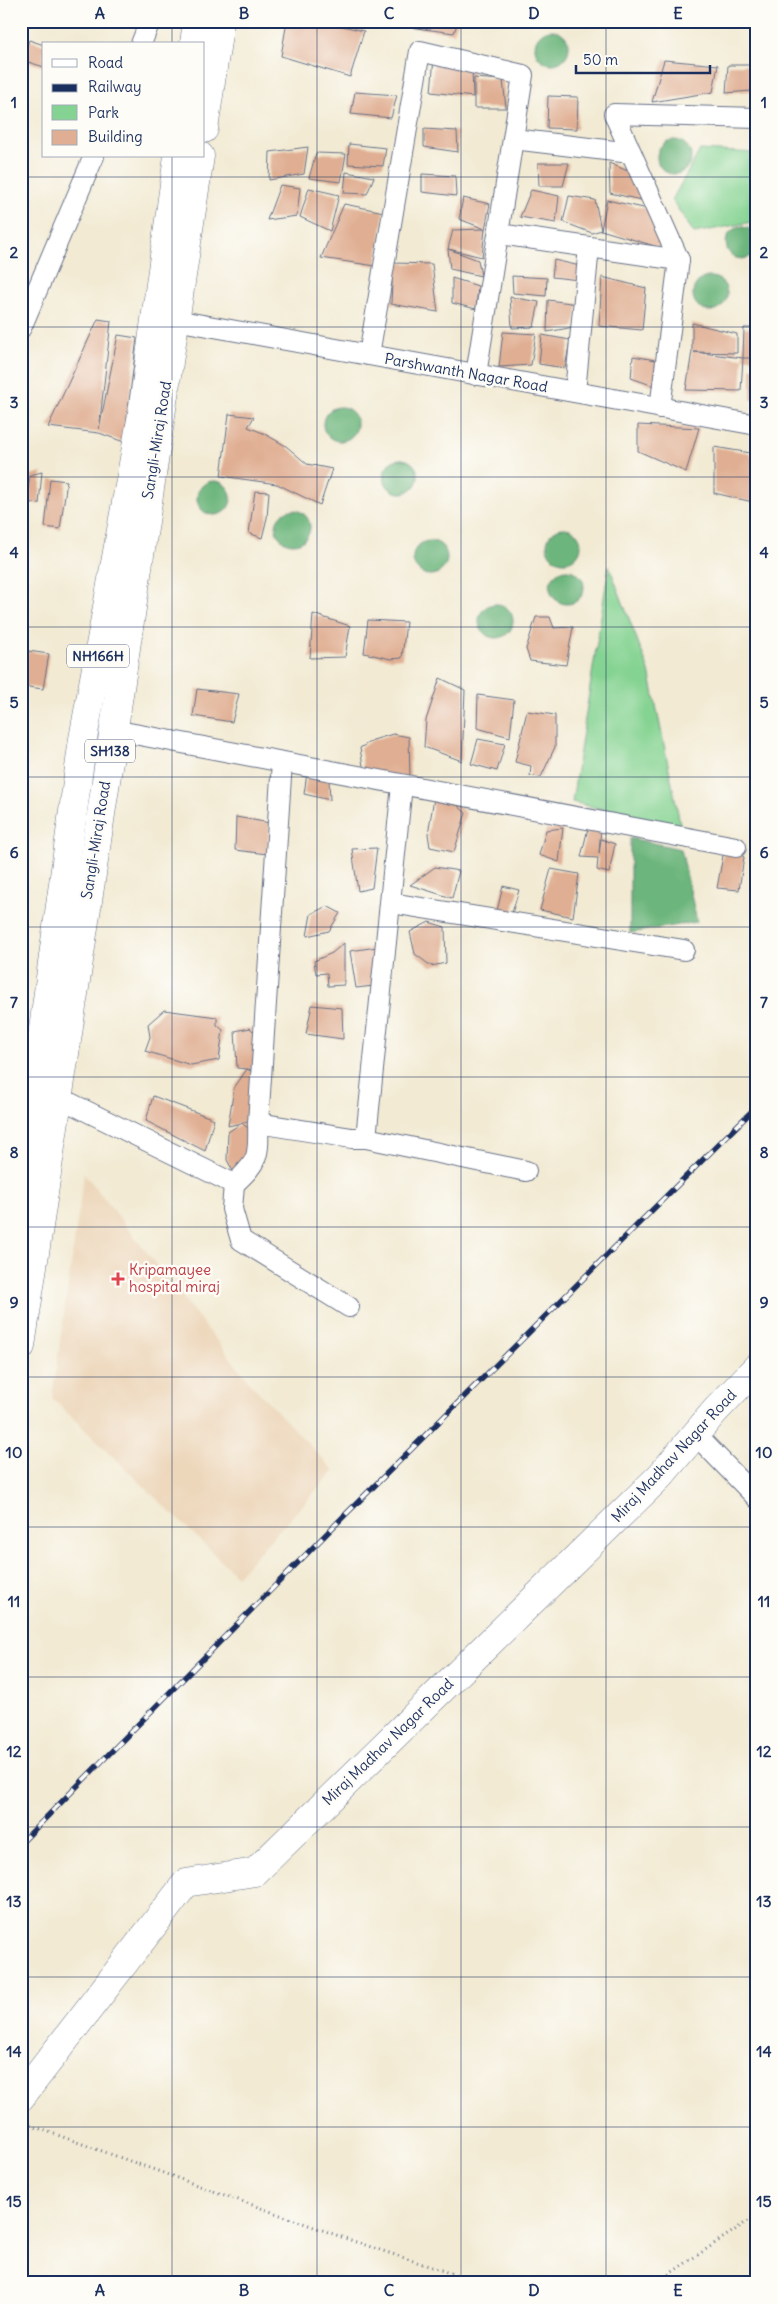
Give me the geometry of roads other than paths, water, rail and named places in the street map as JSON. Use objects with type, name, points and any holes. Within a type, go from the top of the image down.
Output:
[{"type":"main road","points":[[194,42],[197,21]]},
{"type":"main road","points":[[205,122],[220,21]]},
{"type":"main road","name":"Sangli-Miraj Road","points":[[21,1188],[83,739],[141,420],[178,158]]},
{"type":"main road","name":"Sangli-Miraj Road","points":[[21,1346],[200,158]]},
{"type":"main road","name":"Miraj Madhav Nagar Road","points":[[21,2097],[186,1883],[255,1872],[660,1475],[715,1411],[757,1367]]},
{"type":"street","points":[[142,42],[150,21]]},
{"type":"street","points":[[370,355],[420,51],[524,75],[476,375]]},
{"type":"street","points":[[660,408],[679,260],[614,114],[757,118]]},
{"type":"street","points":[[513,139],[631,153]]},
{"type":"street","points":[[21,328],[93,158]]},
{"type":"street","points":[[498,234],[679,260]]},
{"type":"street","points":[[575,392],[589,247]]},
{"type":"street","name":"Parshwanth Nagar Road","points":[[175,320],[757,426]]},
{"type":"street","points":[[113,730],[736,847]]},
{"type":"street","points":[[282,762],[258,1123],[259,1153],[249,1170],[234,1184],[232,1209],[241,1240],[349,1307]]},
{"type":"street","points":[[366,1138],[402,785]]},
{"type":"street","points":[[391,903],[684,950]]},
{"type":"street","points":[[58,1097],[234,1184]]},
{"type":"street","points":[[258,1123],[352,1138],[366,1138],[526,1171]]},
{"type":"street","points":[[696,1435],[757,1498]]},
{"type":"railway","points":[[21,1843],[344,1516],[757,1106]]},
{"type":"place","name":"Kripamayee hospital miraj","points":[[118,1279]]}]
